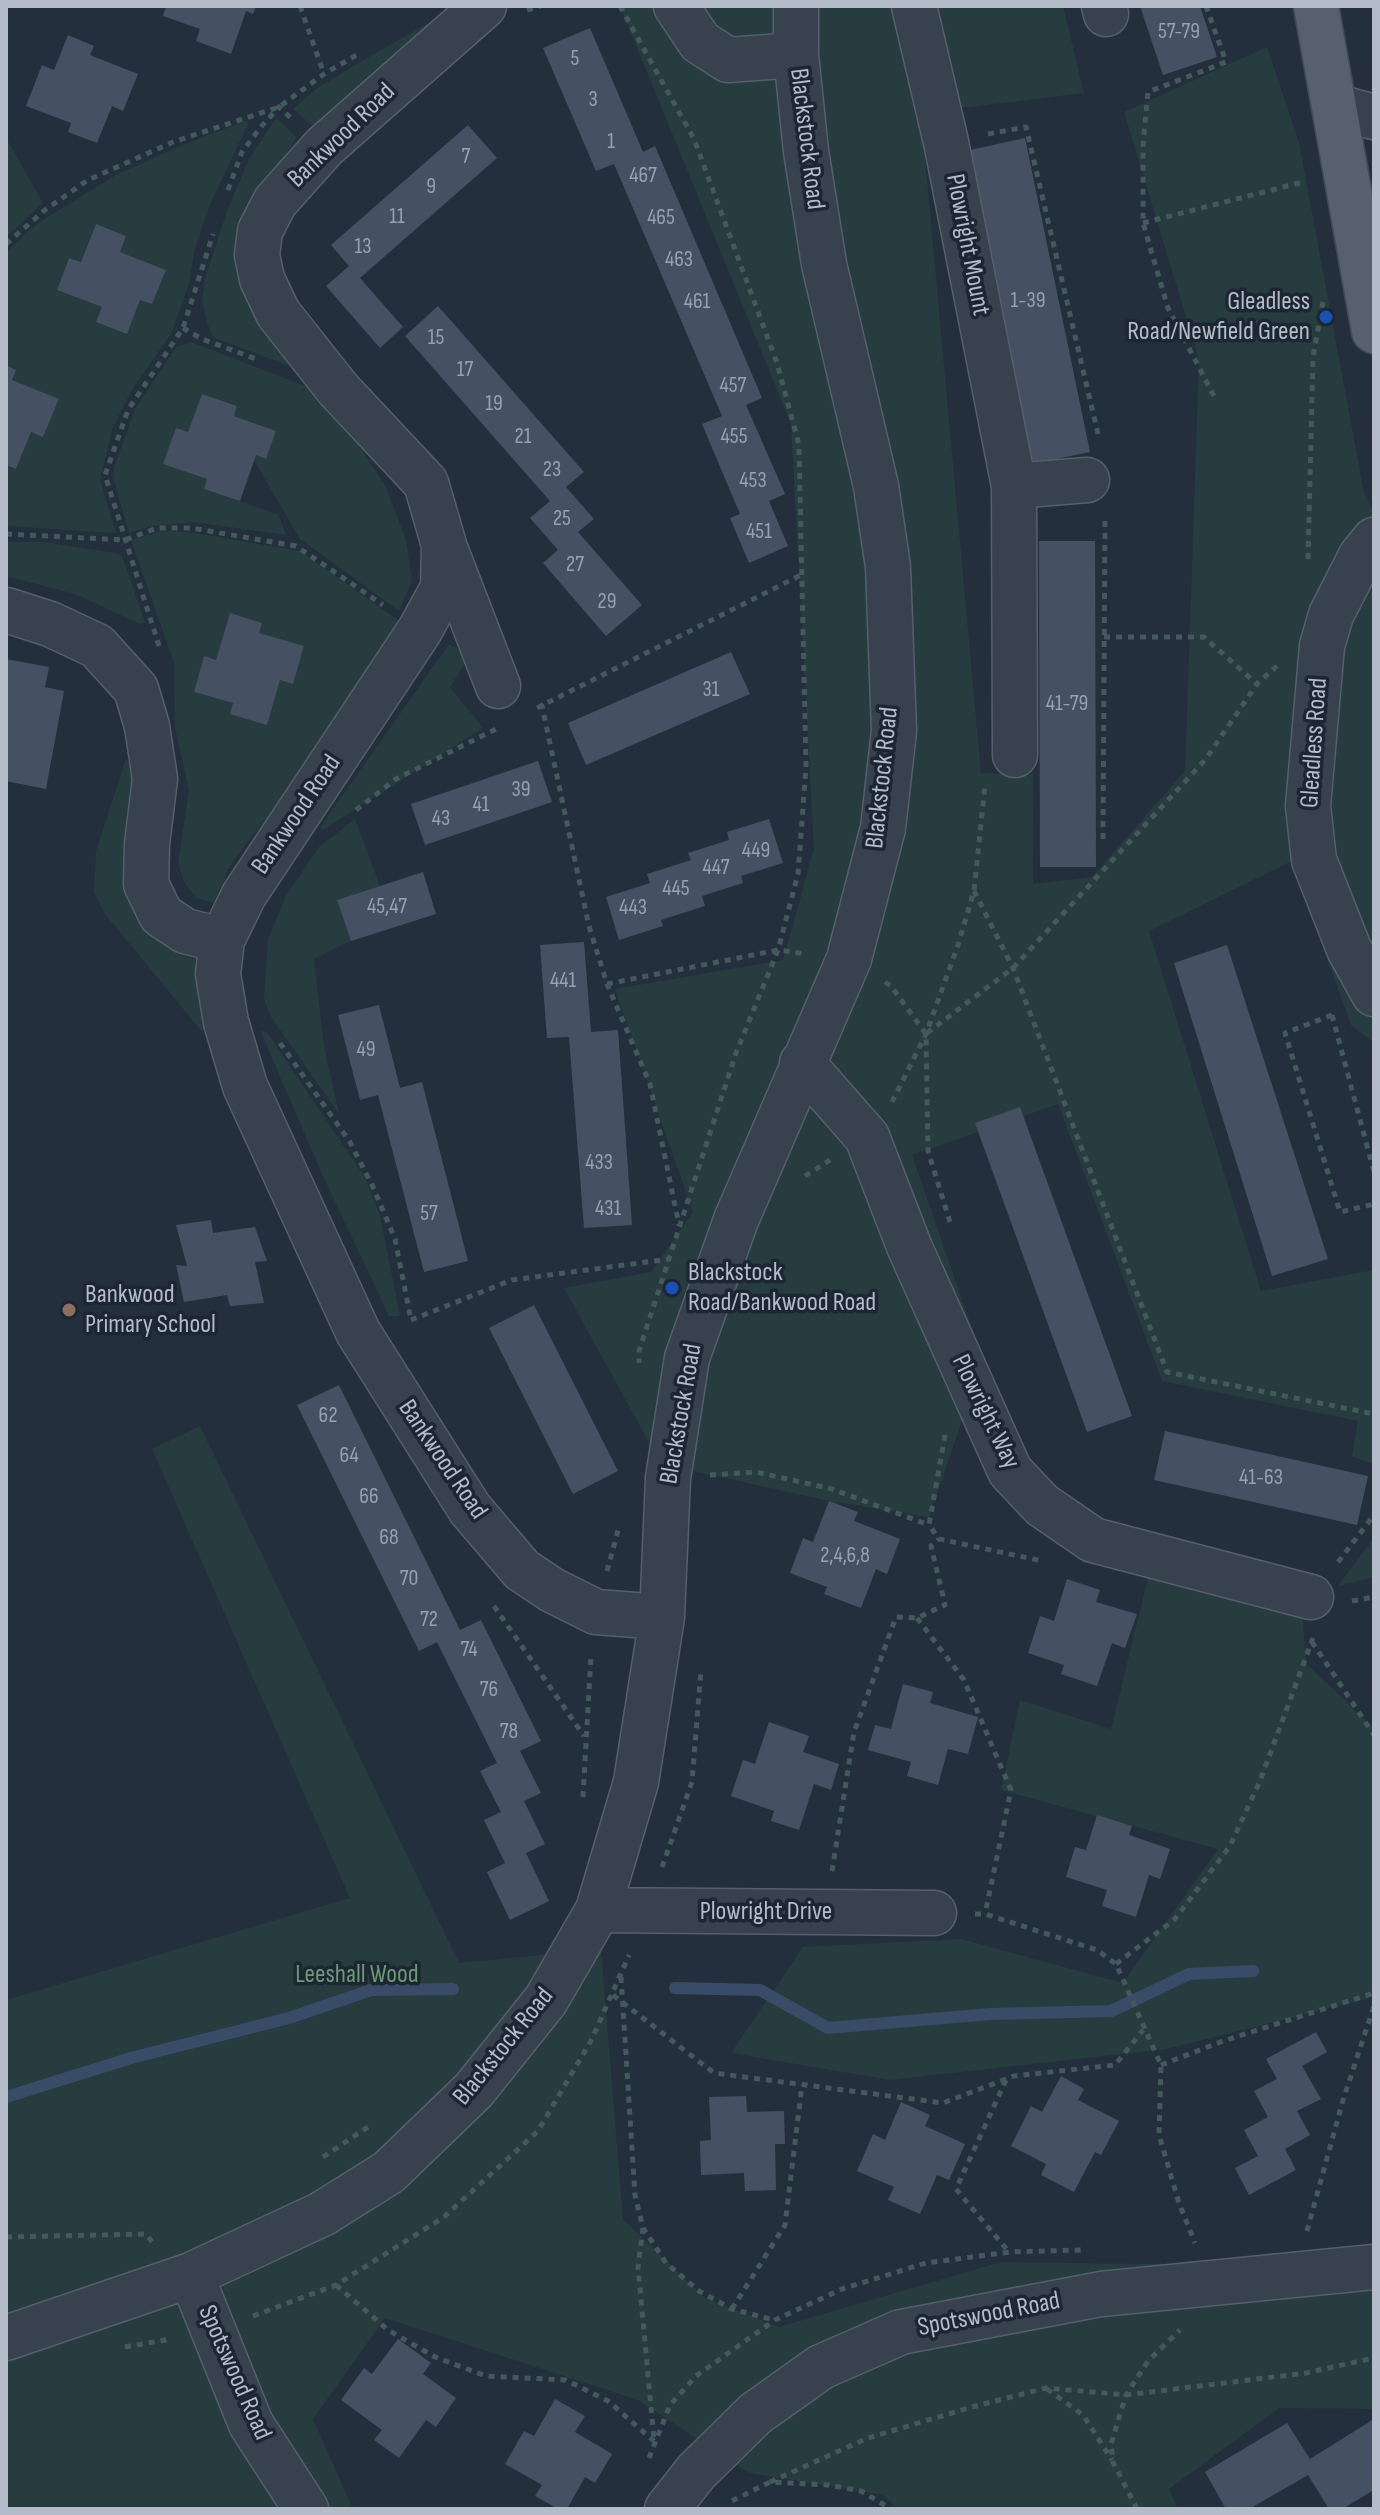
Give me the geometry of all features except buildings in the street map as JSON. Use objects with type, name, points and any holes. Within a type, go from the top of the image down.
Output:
[{"type":"main road","points":[[1316,6],[1354,111],[1346,171],[1374,331]]},
{"type":"street","name":"Bankwood Road","points":[[484,6],[324,147],[275,202],[260,231],[257,255],[262,279],[278,313],[338,389],[426,483],[444,545],[443,588],[420,630],[244,895],[222,940],[218,974],[226,1022],[245,1086],[358,1332],[470,1509],[522,1570],[552,1590],[596,1612],[662,1617]]},
{"type":"street","points":[[676,6],[700,42],[728,60],[796,55]]},
{"type":"street","name":"Blackstock Road","points":[[6,2338],[175,2264],[322,2214],[389,2172],[474,2090],[528,2023],[546,2000],[598,1910],[636,1782],[662,1617],[668,1478],[687,1358],[736,1220],[849,959],[883,828],[894,731],[888,567],[876,486],[824,264],[806,151],[796,55],[796,6]]},
{"type":"street","name":"Plowright Mount","points":[[914,6],[946,142],[1014,486],[1015,755]]},
{"type":"street","points":[[1014,486],[1087,480]]},
{"type":"street","name":"Gleadless Road","points":[[1373,994],[1349,949],[1314,860],[1308,806],[1322,646],[1337,603],[1361,556],[1374,540]]},
{"type":"street","points":[[444,545],[498,686]]},
{"type":"street","points":[[6,610],[50,624],[97,646],[136,689],[147,726],[155,779],[147,844],[146,884],[161,915],[185,931],[222,940]]},
{"type":"street","name":"Plowright Way","points":[[802,1063],[867,1137],[909,1246],[1010,1471],[1042,1505],[1093,1540],[1314,1612]]},
{"type":"street","name":"Plowright Drive","points":[[598,1910],[934,1913]]},
{"type":"street","name":"Spotswood Road","points":[[175,2264],[214,2331],[251,2424],[306,2509]]},
{"type":"street","name":"Spotswood Road","points":[[667,2509],[696,2472],[755,2414],[821,2367],[901,2332],[1101,2294],[1374,2267]]},
{"type":"path","points":[[300,6],[324,74]]},
{"type":"path","points":[[620,6],[694,139],[777,363],[799,445],[806,767],[798,874],[778,950],[736,1053],[639,1351],[639,1366]]},
{"type":"path","points":[[1206,6],[1226,62],[1148,92],[1143,145],[1143,223],[1168,308],[1215,398]]},
{"type":"path","points":[[223,204],[242,152],[279,107],[324,74],[369,49]]},
{"type":"path","points":[[6,244],[45,210],[88,180],[173,142],[279,107]]},
{"type":"path","points":[[1143,223],[1346,171]]},
{"type":"path","points":[[136,689],[160,648],[105,475],[128,410],[183,328],[213,232]]},
{"type":"path","points":[[1308,567],[1313,357],[1324,295]]},
{"type":"path","points":[[6,534],[125,540],[157,528],[191,528],[296,546],[420,630]]},
{"type":"path","points":[[1104,637],[1204,637],[1257,684]]},
{"type":"path","points":[[926,1034],[1013,968],[1205,760],[1257,684],[1287,657],[1322,646]]},
{"type":"path","points":[[498,686],[542,706],[589,926],[607,984],[650,1084],[679,1226]]},
{"type":"path","points":[[800,1179],[867,1137],[891,1103],[926,1034],[974,891],[989,754],[1015,755]]},
{"type":"path","points":[[974,891],[1013,968],[1167,1372],[1374,1414]]},
{"type":"path","points":[[607,984],[778,950],[849,959],[891,986],[926,1034],[928,1151],[950,1222]]},
{"type":"path","points":[[1373,994],[1332,1015],[1285,1033],[1340,1212],[1374,1204]]},
{"type":"path","points":[[1332,1015],[1374,1172]]},
{"type":"path","points":[[273,1033],[350,1142],[373,1187],[395,1239],[411,1320]]},
{"type":"path","points":[[358,1332],[411,1320],[512,1280],[669,1259]]},
{"type":"path","points":[[710,1489],[711,1460]]},
{"type":"path","points":[[668,1478],[756,1472],[832,1489],[929,1525]]},
{"type":"path","points":[[1116,1964],[1175,1919],[1230,1846],[1260,1781],[1312,1641],[1314,1612],[1374,1515]]},
{"type":"path","points":[[583,1807],[588,1673],[596,1612],[621,1520]]},
{"type":"path","points":[[825,1912],[854,1732],[896,1617],[917,1618],[945,1605],[931,1546],[939,1539]]},
{"type":"path","points":[[917,1618],[964,1680],[1011,1790],[985,1914]]},
{"type":"path","points":[[1312,1641],[1374,1735]]},
{"type":"path","points":[[123,2348],[214,2331],[336,2285],[444,2217],[538,2131],[592,2039],[647,1911],[692,1782],[702,1665]]},
{"type":"path","points":[[934,1913],[985,1914],[1097,1950],[1116,1964],[1161,2065],[1159,2135],[1179,2203],[1213,2284],[1202,2309],[1148,2361],[1126,2395],[1111,2444],[1113,2462]]},
{"type":"path","points":[[621,1976],[635,2195],[643,2228],[666,2263],[699,2291],[732,2309],[775,2320]]},
{"type":"path","points":[[1161,2065],[1223,2041],[1374,1993]]},
{"type":"path","points":[[613,1995],[714,2073],[943,2103],[1007,2078],[1115,2065],[1143,2030]]},
{"type":"path","points":[[1297,2275],[1324,2167],[1374,2006]]},
{"type":"path","points":[[1007,2078],[956,2189],[1010,2252]]},
{"type":"path","points":[[732,2309],[785,2225],[802,2085]]},
{"type":"path","points":[[310,2166],[374,2123]]},
{"type":"path","points":[[336,2285],[388,2330],[435,2357],[486,2376],[566,2380],[608,2401],[654,2441],[638,2267],[643,2228]]},
{"type":"path","points":[[6,2237],[146,2234],[175,2264]]},
{"type":"path","points":[[729,2503],[868,2438],[1046,2388],[1126,2395],[1306,2373],[1374,2358]]},
{"type":"path","points":[[1046,2388],[1083,2415],[1113,2462],[1137,2509]]},
{"type":"path","points":[[770,2482],[828,2485],[861,2491],[891,2509]]},
{"type":"green space","points":[[620,6],[1063,6],[1084,93],[921,113],[981,773],[1033,774],[1033,884],[1092,877],[1185,771],[1199,360],[1124,112],[1267,47],[1299,143],[1364,493],[1374,513],[1374,1043],[1351,1025],[1292,861],[1149,931],[1261,1291],[1374,1270],[1374,1464],[1352,1457],[1358,1421],[1162,1381],[1058,1104],[912,1155],[983,1360],[929,1517],[829,1501],[661,1464],[564,1288],[651,1272],[693,1212],[615,989],[783,960],[814,849],[791,424]]},
{"type":"green space","points":[[457,7],[317,130],[293,109],[316,89]]},
{"type":"green space","points":[[276,118],[297,137],[256,204],[237,259],[242,289],[302,371],[213,337],[202,299],[206,275],[228,208],[249,159]]},
{"type":"green space","points":[[249,122],[209,207],[195,248],[189,284],[171,334],[133,388],[113,427],[100,480],[116,533],[6,526],[6,465],[16,469],[31,432],[43,436],[59,400],[12,380],[6,365],[6,252],[38,223],[116,175],[178,147]],"holes":[[[96,224],[126,236],[120,252],[166,270],[152,304],[140,300],[127,333],[102,307],[57,290],[69,258],[81,262]]]},
{"type":"green space","points":[[6,138],[43,203],[6,237]]},
{"type":"green space","points":[[191,342],[326,394],[386,487],[406,540],[412,581],[399,611],[300,539],[254,460],[256,455],[266,459],[276,431],[234,416],[237,406],[202,394],[188,432],[176,429],[164,464],[207,479],[205,489],[279,515],[286,535],[194,522],[153,526],[129,533],[113,477],[114,468],[135,409],[176,347]]},
{"type":"green space","points":[[164,530],[300,551],[402,623],[227,871],[219,904],[196,898],[185,884],[178,864],[189,790],[175,728],[174,663],[131,540]],"holes":[[[230,614],[262,623],[259,633],[304,647],[293,683],[280,680],[267,725],[233,703],[194,692],[204,657],[216,660]]]},
{"type":"green space","points":[[6,542],[43,542],[122,556],[145,622],[140,624],[75,594],[6,576]]},
{"type":"green space","points":[[449,644],[470,656],[450,687],[483,728],[323,830],[321,826]]},
{"type":"green space","points":[[126,759],[140,785],[139,895],[199,960],[203,1033],[105,914],[94,893],[96,851]]},
{"type":"green space","points":[[355,819],[380,886],[337,900],[351,941],[314,959],[324,1047],[339,1114],[271,1017],[264,999],[268,939],[286,896],[319,847]]},
{"type":"green space","points":[[260,1030],[267,1032],[364,1176],[380,1216],[400,1316],[389,1316],[322,1174]]},
{"type":"green space","name":"Leeshall Wood","points":[[200,1426],[459,1963],[601,1949],[623,2219],[705,2298],[779,2327],[1001,2262],[1374,2267],[1374,2409],[1279,2408],[1169,2489],[1178,2509],[897,2509],[884,2495],[749,2473],[638,2400],[385,2318],[313,2419],[353,2509],[6,2509],[6,2000],[350,1898],[152,1449]]},
{"type":"green space","points":[[1374,1538],[1374,1577],[1338,1586]]},
{"type":"green space","points":[[1150,1570],[1302,1610],[1306,1663],[1374,1729],[1374,1997],[1166,2049],[890,2080],[731,2053],[803,1947],[961,1939],[1123,1983],[1218,1849],[1001,1790],[1020,1700],[1111,1729]]},
{"type":"waterway","points":[[675,1988],[760,1990],[828,2028],[990,2014],[1111,2011],[1189,1974],[1253,1971]]},
{"type":"waterway","points":[[6,2097],[131,2058],[289,2018],[371,1990],[453,1989]]},
{"type":"place","name":"Gleadless Road/Newfield Green","points":[[1326,317]]},
{"type":"place","name":"Blackstock Road/Bankwood Road","points":[[672,1288]]},
{"type":"place","name":"Bankwood Primary School","points":[[69,1310]]}]
